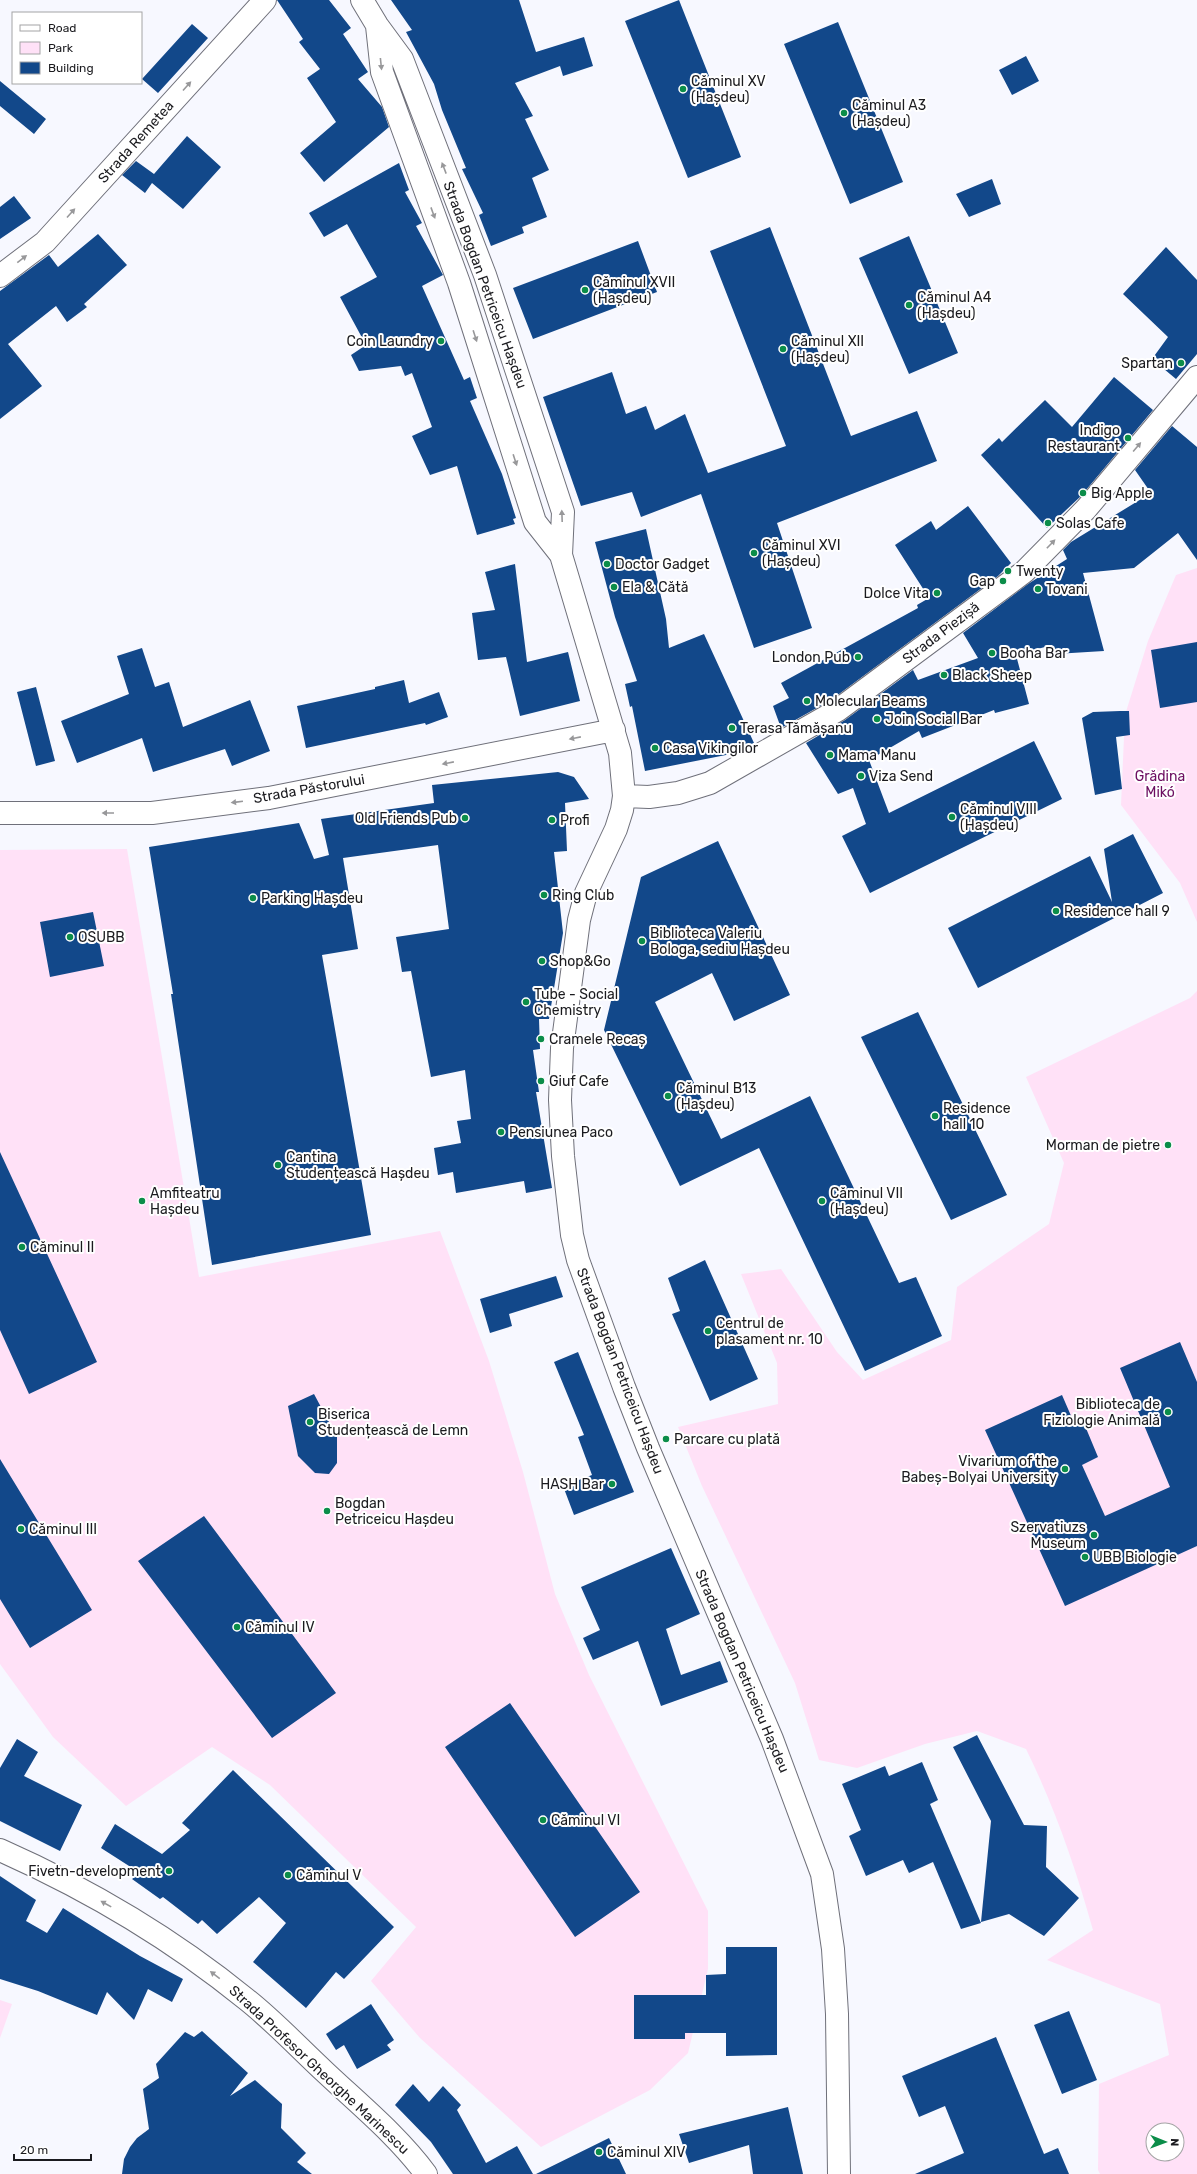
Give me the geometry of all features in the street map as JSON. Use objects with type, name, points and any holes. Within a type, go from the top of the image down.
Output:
[{"type":"street","name":"Strada Remetea","points":[[0,276],[45,242],[265,0]]},
{"type":"street","name":"Strada Bogdan Petriceicu Hașdeu","points":[[362,0],[377,25],[402,60],[485,275],[563,512],[561,554],[620,753],[624,796],[616,829],[586,893],[579,920],[562,1048],[560,1100],[563,1156],[572,1235],[578,1260],[624,1387],[648,1448],[772,1739],[822,1874],[833,1949],[837,2014],[839,2174]]},
{"type":"street","name":"Strada Bogdan Petriceicu Hașdeu","points":[[377,25],[382,72],[459,283],[535,522],[561,554]]},
{"type":"street","name":"Strada Piezișă","points":[[624,796],[649,797],[678,792],[710,783],[785,742],[838,710],[1024,572],[1086,509],[1197,377]]},
{"type":"street","name":"Strada Păstorului","points":[[0,813],[152,813],[270,798],[614,730]]},
{"type":"street","name":"Strada Profesor Gheorghe Marinescu","points":[[0,1850],[41,1868],[138,1921],[212,1973],[247,2000],[360,2104],[415,2160],[426,2174]]},
{"type":"green space","name":"Grădina Mikó","points":[[1197,568],[1197,922],[1180,883],[1121,805],[1125,715],[1148,641],[1176,575]]},
{"type":"green space","points":[[127,849],[199,1277],[440,1231],[489,1361],[523,1472],[555,1594],[589,1675],[708,1911],[708,1969],[688,2053],[650,2090],[541,2147],[420,2038],[371,1981],[416,1927],[270,1785],[212,1747],[126,1806],[53,1737],[0,1664],[0,850]]},
{"type":"green space","points":[[1197,991],[1197,2174],[1100,2174],[1098,2170],[1099,2084],[1169,2055],[1160,2004],[1047,1960],[1093,1930],[1064,1838],[1026,1749],[977,1731],[925,1744],[857,1768],[819,1760],[795,1683],[702,1486],[678,1427],[778,1404],[777,1363],[741,1274],[781,1269],[837,1352],[863,1380],[951,1340],[957,1287],[1049,1224],[1064,1163],[1026,1077],[1190,998]]},
{"type":"green space","points":[[0,2000],[12,2004],[0,2038]]},
{"type":"building","points":[[277,0],[329,0],[351,28],[343,34],[368,72],[358,79],[382,107],[389,127],[324,182],[300,153],[336,122],[307,78],[320,69],[299,42],[303,39]]},
{"type":"building","points":[[391,0],[519,0],[536,52],[584,37],[593,66],[563,76],[560,66],[515,83],[533,116],[525,119],[549,170],[532,178],[547,217],[522,227],[524,233],[491,246],[479,215],[483,213],[462,169],[466,168],[442,110],[434,84],[406,32],[412,30]]},
{"type":"building","name":"Căminul XV (Hașdeu)","points":[[679,0],[741,157],[688,178],[625,21]]},
{"type":"building","name":"Căminul A3 (Hașdeu)","points":[[838,22],[903,182],[850,204],[784,44]]},
{"type":"building","points":[[192,24],[208,38],[158,93],[142,79]]},
{"type":"building","points":[[1026,56],[1039,81],[1012,95],[999,70]]},
{"type":"building","points":[[0,81],[46,119],[34,134],[0,106]]},
{"type":"building","points":[[187,136],[221,167],[183,209],[152,183],[145,193],[122,175],[136,161],[154,174]]},
{"type":"building","points":[[399,163],[409,190],[405,192],[422,223],[416,226],[443,275],[422,286],[464,380],[470,377],[477,398],[470,401],[502,474],[516,518],[513,519],[515,524],[477,535],[457,466],[430,475],[412,436],[432,427],[412,373],[405,376],[401,366],[359,371],[351,355],[366,345],[340,297],[377,277],[347,224],[324,237],[309,213]]},
{"type":"building","points":[[992,179],[1001,204],[969,217],[956,194]]},
{"type":"building","points":[[14,196],[31,218],[0,239],[0,207]]},
{"type":"building","points":[[770,227],[851,436],[917,411],[937,461],[777,523],[812,628],[754,648],[701,494],[641,517],[632,492],[581,506],[543,397],[612,372],[626,414],[646,406],[655,430],[685,414],[708,473],[786,446],[710,251]]},
{"type":"building","points":[[98,234],[127,265],[84,304],[87,307],[67,322],[56,306],[8,344],[42,386],[0,419],[0,291],[49,255],[58,267]]},
{"type":"building","name":"Căminul A4 (Hașdeu)","points":[[909,236],[958,353],[909,374],[859,258]]},
{"type":"building","name":"Căminul XVII (Hașdeu)","points":[[638,241],[657,292],[533,339],[513,288]]},
{"type":"building","points":[[1166,247],[1197,280],[1197,354],[1176,379],[1152,359],[1168,337],[1123,294]]},
{"type":"building","points":[[1114,377],[1153,410],[1081,496],[1047,528],[981,455],[999,438],[1002,442],[1045,400],[1072,427]]},
{"type":"building","points":[[1172,426],[1197,447],[1197,560],[1178,533],[1134,568],[1083,573],[1104,651],[1055,654],[1052,645],[1016,655],[1029,704],[995,713],[994,710],[922,738],[919,731],[869,760],[889,813],[1034,741],[1062,799],[870,893],[842,836],[866,824],[853,788],[838,794],[806,743],[845,720],[913,670],[918,680],[978,658],[963,633],[1028,584],[1067,559],[1063,550],[1071,542],[1151,493],[1135,470]]},
{"type":"building","points":[[968,506],[1011,563],[998,576],[831,700],[781,728],[773,706],[789,698],[781,683],[918,608],[917,605],[929,598],[895,545],[931,521],[936,530]]},
{"type":"building","points":[[646,529],[666,619],[669,648],[704,634],[754,743],[731,754],[645,771],[632,706],[630,707],[625,684],[637,681],[615,617],[595,542]]},
{"type":"building","points":[[515,564],[527,662],[568,652],[580,701],[520,716],[506,657],[478,660],[472,613],[495,610],[485,572]]},
{"type":"building","points":[[1197,642],[1197,702],[1160,708],[1151,650]]},
{"type":"building","points":[[142,648],[155,687],[169,682],[183,727],[250,700],[270,751],[232,766],[225,749],[153,772],[142,738],[77,763],[61,721],[129,694],[117,656]]},
{"type":"building","points":[[404,680],[409,703],[439,692],[448,717],[426,725],[425,723],[306,748],[297,706],[375,689],[375,687]]},
{"type":"building","points":[[36,687],[55,761],[36,766],[17,692]]},
{"type":"building","points":[[1129,711],[1130,735],[1116,737],[1122,789],[1095,795],[1082,718],[1093,712]]},
{"type":"building","points":[[558,772],[574,777],[589,799],[565,803],[567,851],[554,852],[563,933],[549,1019],[539,1019],[540,1049],[533,1050],[539,1092],[536,1092],[552,1188],[526,1193],[524,1181],[456,1193],[453,1172],[438,1175],[434,1148],[461,1143],[457,1121],[471,1119],[465,1070],[431,1077],[411,971],[402,972],[396,937],[449,929],[438,845],[343,858],[358,949],[322,955],[371,1235],[212,1265],[171,994],[173,994],[149,847],[299,823],[314,859],[329,855],[321,819],[434,803],[432,785]]},
{"type":"building","name":"Residence hall 9","points":[[1133,834],[1163,893],[978,988],[948,928],[1090,856],[1112,902],[1104,849]]},
{"type":"building","points":[[718,841],[790,995],[734,1021],[712,973],[655,1002],[721,1139],[810,1096],[899,1283],[916,1277],[942,1336],[865,1371],[759,1148],[680,1186],[604,1030],[641,877]]},
{"type":"building","name":"OSUBB","points":[[93,912],[104,966],[50,977],[40,922]]},
{"type":"building","name":"Residence hall 10","points":[[918,1012],[1007,1195],[951,1220],[861,1037]]},
{"type":"building","name":"Căminul II","points":[[0,1152],[97,1362],[29,1394],[0,1330]]},
{"type":"building","name":"Centrul de plasament nr. 10","points":[[705,1260],[758,1379],[710,1401],[672,1314],[680,1311],[668,1278]]},
{"type":"building","points":[[556,1276],[563,1297],[509,1314],[512,1326],[490,1333],[480,1299]]},
{"type":"building","points":[[1180,1342],[1197,1382],[1197,1546],[1065,1606],[985,1430],[1062,1395],[1075,1425],[1083,1421],[1098,1457],[1082,1465],[1105,1516],[1170,1487],[1120,1368]]},
{"type":"building","points":[[578,1352],[634,1492],[574,1515],[563,1486],[592,1475],[578,1437],[584,1435],[554,1362]]},
{"type":"building","name":"Biserica Studențească de Lemn","points":[[314,1394],[337,1437],[337,1463],[329,1474],[315,1473],[298,1456],[288,1406]]},
{"type":"building","name":"Căminul III","points":[[0,1459],[92,1610],[30,1648],[0,1599]]},
{"type":"building","name":"Căminul IV","points":[[204,1516],[336,1693],[272,1738],[138,1561]]},
{"type":"building","points":[[671,1548],[700,1614],[666,1629],[681,1675],[720,1661],[728,1682],[661,1706],[638,1641],[593,1660],[583,1638],[600,1630],[581,1587]]},
{"type":"building","name":"Căminul VI","points":[[510,1703],[640,1892],[575,1937],[445,1747]]},
{"type":"building","points":[[977,1735],[1024,1825],[1047,1826],[1046,1867],[1079,1898],[1044,1936],[1009,1914],[981,1922],[991,1821],[953,1747]]},
{"type":"building","points":[[17,1739],[38,1752],[24,1776],[82,1805],[60,1851],[0,1821],[0,1768]]},
{"type":"building","points":[[922,1762],[938,1800],[930,1804],[981,1923],[961,1929],[933,1862],[909,1873],[903,1860],[866,1876],[849,1836],[861,1830],[842,1784],[885,1766],[889,1776]]},
{"type":"building","points":[[233,1770],[394,1927],[344,1979],[336,1972],[306,2008],[253,1962],[286,1923],[259,1897],[217,1934],[202,1920],[198,1924],[163,1897],[160,1899],[132,1879],[140,1873],[101,1848],[115,1824],[162,1854],[190,1830],[182,1823]]},
{"type":"building","points":[[0,1876],[36,1900],[26,1921],[47,1933],[63,1908],[140,1956],[183,1979],[172,2002],[148,1989],[134,2020],[107,1992],[97,2015],[38,1991],[0,1979]]},
{"type":"building","points":[[726,1947],[777,1947],[777,2055],[726,2056],[726,2033],[685,2033],[685,2039],[634,2039],[634,1995],[706,1995],[706,1975],[726,1974]]},
{"type":"building","points":[[371,2004],[394,2040],[387,2045],[391,2050],[357,2069],[344,2045],[336,2050],[326,2034]]},
{"type":"building","points":[[1069,2011],[1097,2080],[1062,2094],[1034,2025]]},
{"type":"building","points":[[202,2031],[248,2073],[230,2096],[255,2080],[282,2104],[281,2128],[306,2153],[297,2162],[312,2174],[122,2174],[124,2159],[130,2147],[137,2138],[149,2129],[143,2089],[159,2078],[156,2064],[185,2032],[194,2037]]},
{"type":"building","points":[[996,2037],[1044,2154],[1058,2148],[1069,2174],[915,2174],[964,2153],[945,2106],[919,2117],[902,2076]]},
{"type":"building","points":[[413,2084],[429,2102],[443,2086],[461,2105],[457,2110],[486,2163],[517,2146],[533,2174],[453,2174],[431,2142],[395,2105]]},
{"type":"building","points":[[788,2107],[803,2174],[753,2174],[749,2145],[689,2163],[679,2134]]},
{"type":"building","name":"Căminul XIV","points":[[609,2138],[626,2174],[536,2174]]},
{"type":"place","name":"Căminul XV (Hașdeu)","points":[[683,89]]},
{"type":"place","name":"Căminul A3 (Hașdeu)","points":[[844,113]]},
{"type":"place","name":"Căminul XVII (Hașdeu)","points":[[585,290]]},
{"type":"place","name":"Căminul A4 (Hașdeu)","points":[[909,305]]},
{"type":"place","name":"Coin Laundry","points":[[441,341]]},
{"type":"place","name":"Căminul XII (Hașdeu)","points":[[783,349]]},
{"type":"place","name":"Spartan","points":[[1181,363]]},
{"type":"place","name":"Indigo Restaurant","points":[[1128,438]]},
{"type":"place","name":"Big Apple","points":[[1083,493]]},
{"type":"place","name":"Solas Cafe","points":[[1048,523]]},
{"type":"place","name":"Căminul XVI (Hașdeu)","points":[[754,553]]},
{"type":"place","name":"Doctor Gadget","points":[[607,564]]},
{"type":"place","name":"Twenty","points":[[1008,571]]},
{"type":"place","name":"Gap","points":[[1003,581]]},
{"type":"place","name":"Ela & Cătă","points":[[614,587]]},
{"type":"place","name":"Tovani","points":[[1038,589]]},
{"type":"place","name":"Dolce Vita","points":[[937,593]]},
{"type":"place","name":"Booha Bar","points":[[992,653]]},
{"type":"place","name":"London Pub","points":[[858,657]]},
{"type":"place","name":"Black Sheep","points":[[944,675]]},
{"type":"place","name":"Molecular Beams","points":[[807,701]]},
{"type":"place","name":"Join Social Bar","points":[[877,719]]},
{"type":"place","name":"Terasa Tămășanu","points":[[732,728]]},
{"type":"place","name":"Casa Vikingilor","points":[[655,748]]},
{"type":"place","name":"Mama Manu","points":[[830,755]]},
{"type":"place","name":"Viza Send","points":[[861,776]]},
{"type":"place","name":"Căminul VIII (Hașdeu)","points":[[952,817]]},
{"type":"place","name":"Old Friends Pub","points":[[465,818]]},
{"type":"place","name":"Profi","points":[[552,820]]},
{"type":"place","name":"Ring Club","points":[[544,895]]},
{"type":"place","name":"Parking Hașdeu","points":[[253,898]]},
{"type":"place","name":"Residence hall 9","points":[[1056,911]]},
{"type":"place","name":"OSUBB","points":[[70,937]]},
{"type":"place","name":"Biblioteca Valeriu Bologa, sediu Hașdeu","points":[[642,941]]},
{"type":"place","name":"Shop&Go","points":[[542,961]]},
{"type":"place","name":"Tube - Social Chemistry","points":[[526,1002]]},
{"type":"place","name":"Cramele Recaș","points":[[541,1039]]},
{"type":"place","name":"Giuf Cafe","points":[[541,1081]]},
{"type":"place","name":"Căminul B13 (Hașdeu)","points":[[668,1096]]},
{"type":"place","name":"Residence hall 10","points":[[935,1116]]},
{"type":"place","name":"Pensiunea Paco","points":[[501,1132]]},
{"type":"place","name":"Morman de pietre","points":[[1168,1145]]},
{"type":"place","name":"Cantina Studențească Hașdeu","points":[[278,1165]]},
{"type":"place","name":"Amfiteatru Hașdeu","points":[[142,1201]]},
{"type":"place","name":"Căminul VII (Hașdeu)","points":[[822,1201]]},
{"type":"place","name":"Căminul II","points":[[22,1247]]},
{"type":"place","name":"Centrul de plasament nr. 10","points":[[708,1331]]},
{"type":"place","name":"Biblioteca de Fiziologie Animală","points":[[1168,1412]]},
{"type":"place","name":"Biserica Studențească de Lemn","points":[[310,1422]]},
{"type":"place","name":"Parcare cu plată","points":[[666,1439]]},
{"type":"place","name":"Vivarium of the Babeș-Bolyai University","points":[[1065,1469]]},
{"type":"place","name":"HASH Bar","points":[[612,1484]]},
{"type":"place","name":"Bogdan Petriceicu Hașdeu","points":[[327,1511]]},
{"type":"place","name":"Căminul III","points":[[21,1529]]},
{"type":"place","name":"Szervatiuzs Museum","points":[[1094,1535]]},
{"type":"place","name":"UBB Biologie","points":[[1085,1557]]},
{"type":"place","name":"Căminul IV","points":[[237,1627]]},
{"type":"place","name":"Căminul VI","points":[[543,1820]]},
{"type":"place","name":"Fivetn-development","points":[[169,1871]]},
{"type":"place","name":"Căminul V","points":[[288,1875]]},
{"type":"place","name":"Căminul XIV","points":[[599,2152]]}]
